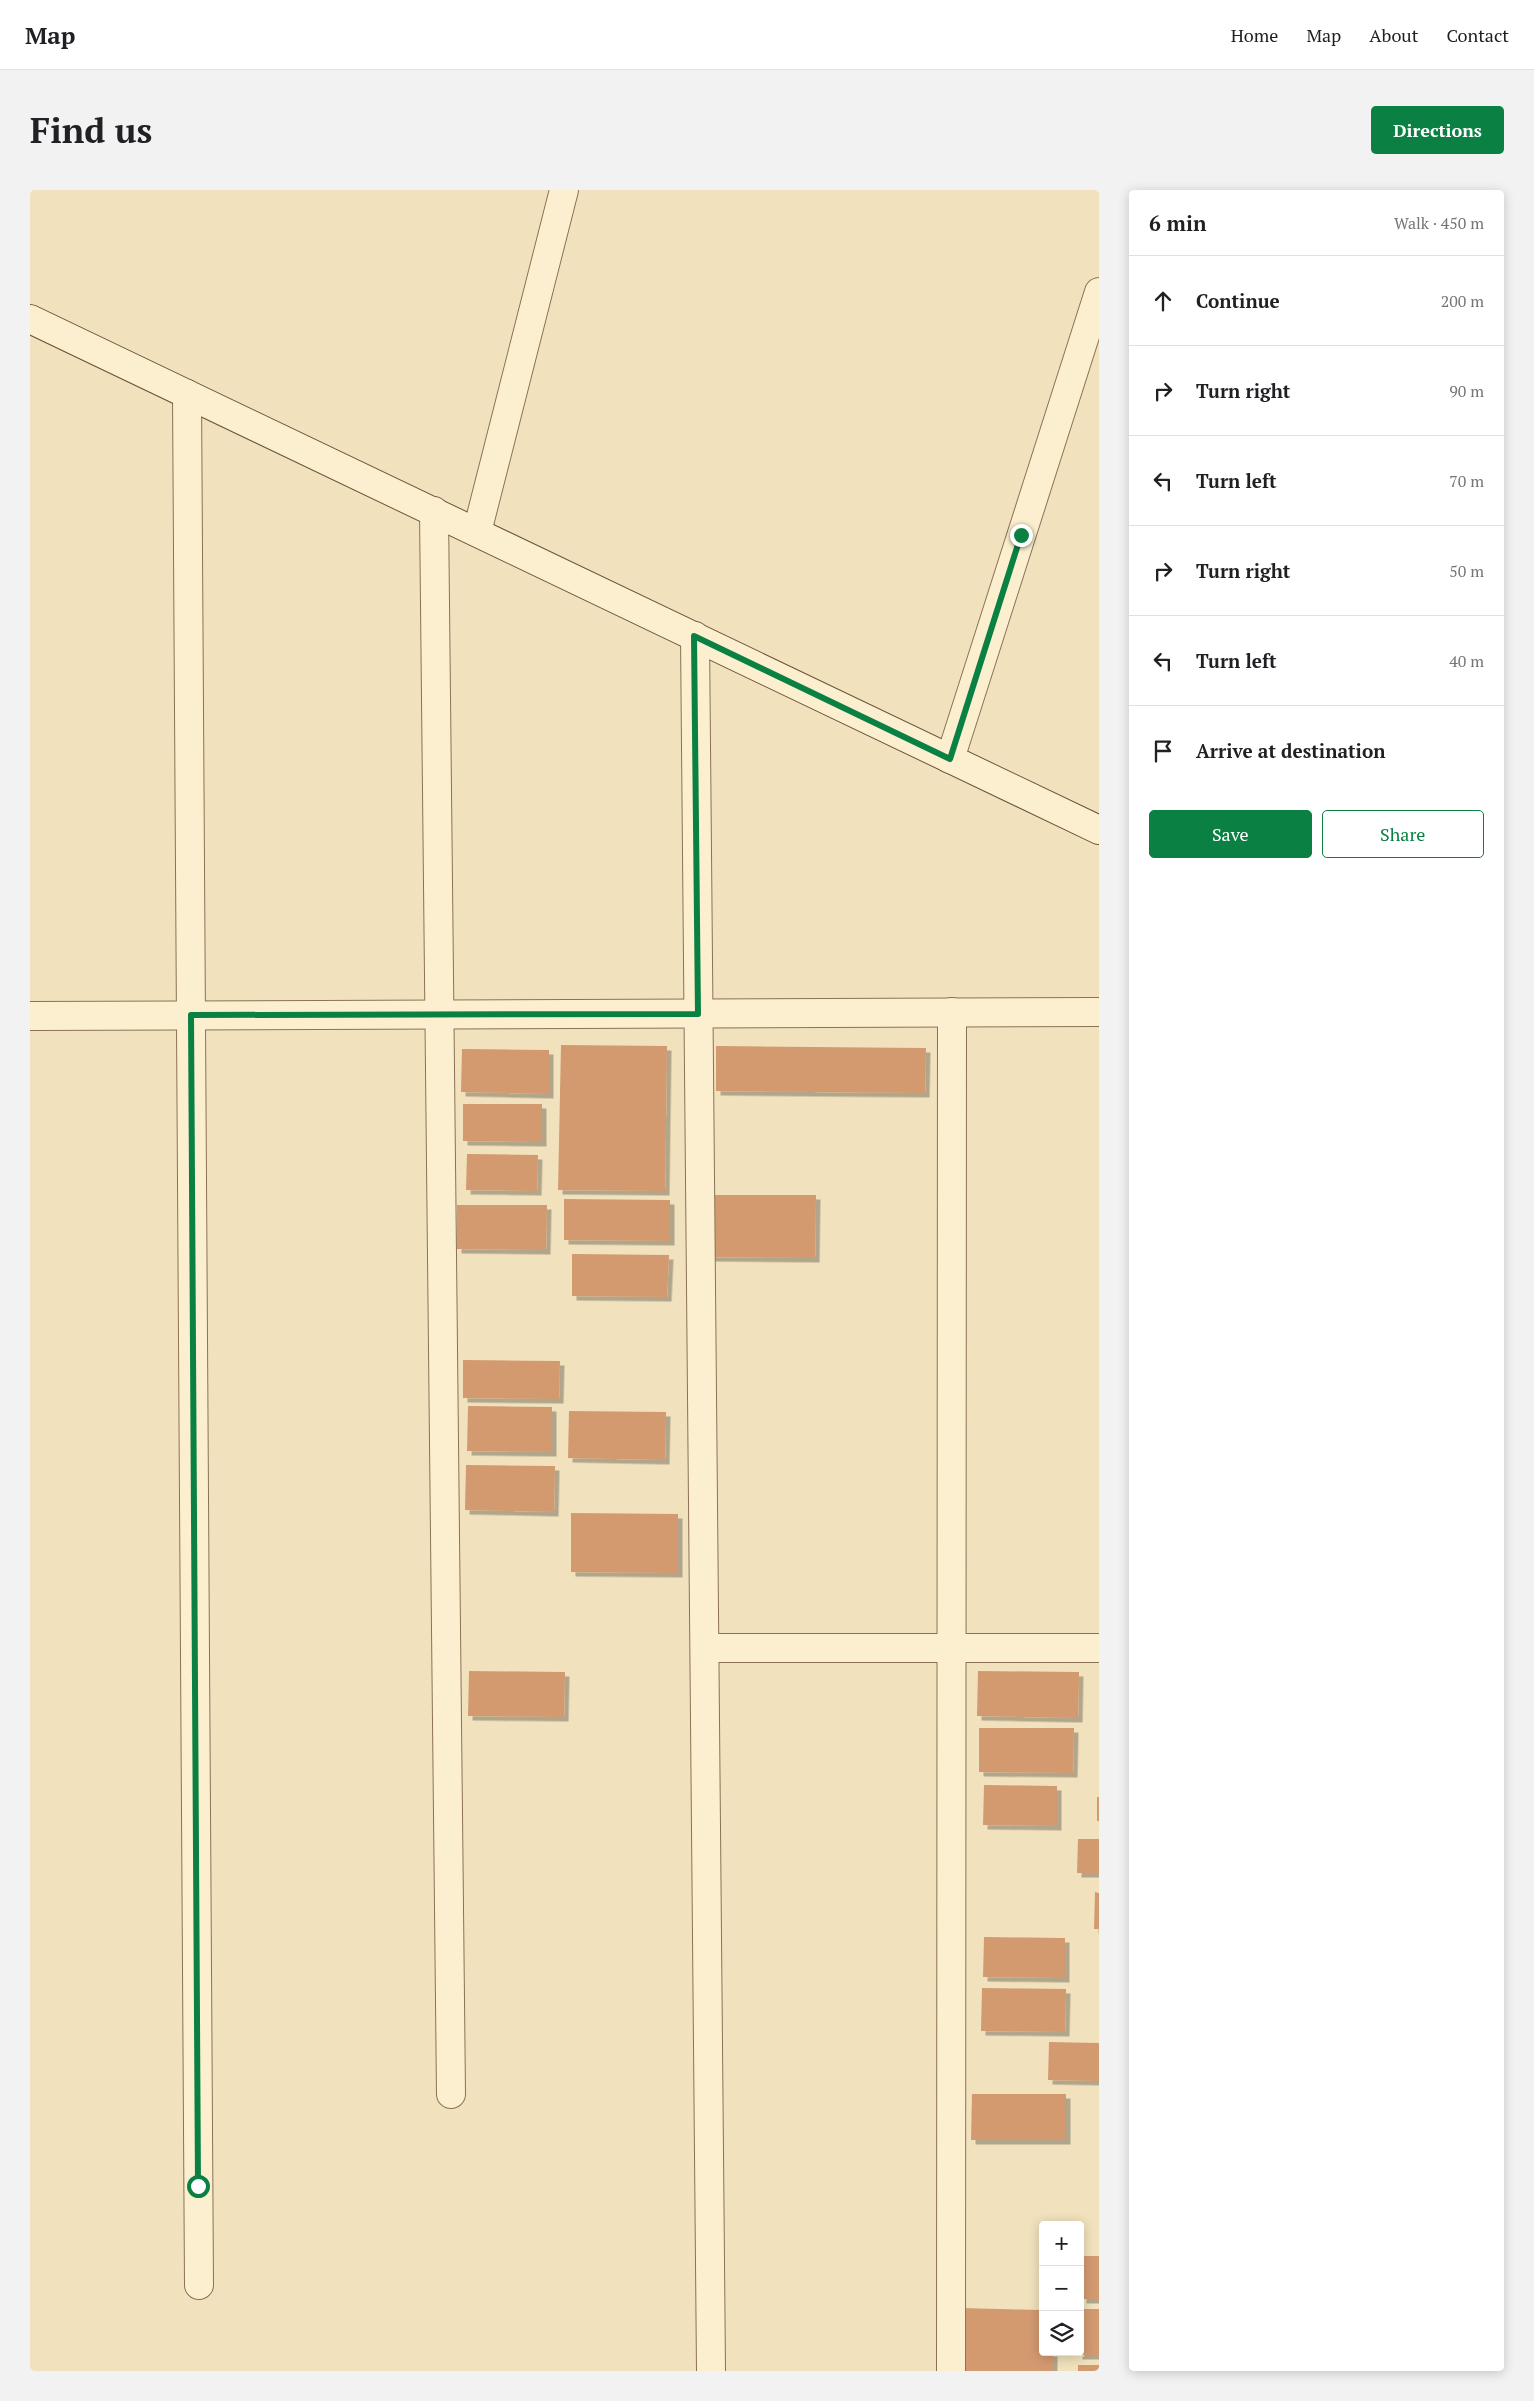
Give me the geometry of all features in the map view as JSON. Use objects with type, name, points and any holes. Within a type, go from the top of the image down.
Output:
[{"type":"street","points":[[477,532],[564,190]]},
{"type":"street","points":[[950,759],[1099,292]]},
{"type":"street","points":[[30,319],[1099,830]]},
{"type":"street","points":[[187,394],[199,2285]]},
{"type":"street","points":[[434,511],[451,2094]]},
{"type":"street","points":[[694,636],[711,2371]]},
{"type":"street","points":[[951,2371],[952,1012]]},
{"type":"street","points":[[30,1016],[1099,1012]]},
{"type":"street","points":[[705,1648],[1099,1648]]},
{"type":"building","points":[[561,1045],[667,1046],[665,1191],[558,1190]]},
{"type":"building","points":[[716,1046],[926,1048],[925,1093],[716,1091]]},
{"type":"building","points":[[462,1049],[549,1050],[549,1094],[461,1092]]},
{"type":"building","points":[[463,1104],[542,1104],[542,1142],[463,1141]]},
{"type":"building","points":[[467,1154],[538,1155],[537,1191],[466,1190]]},
{"type":"building","points":[[711,1195],[816,1195],[815,1258],[710,1257]]},
{"type":"building","points":[[564,1199],[670,1200],[670,1241],[564,1240]]},
{"type":"building","points":[[457,1205],[547,1205],[546,1250],[457,1249]]},
{"type":"building","points":[[572,1254],[669,1255],[667,1297],[572,1296]]},
{"type":"building","points":[[463,1360],[560,1361],[559,1399],[463,1398]]},
{"type":"building","points":[[468,1406],[552,1407],[552,1452],[467,1451]]},
{"type":"building","points":[[569,1411],[666,1412],[665,1460],[568,1458]]},
{"type":"building","points":[[466,1465],[555,1466],[554,1512],[465,1510]]},
{"type":"building","points":[[571,1513],[678,1514],[678,1573],[571,1572]]},
{"type":"building","points":[[469,1671],[565,1672],[564,1717],[468,1716]]},
{"type":"building","points":[[978,1671],[1079,1672],[1078,1718],[977,1716]]},
{"type":"building","points":[[979,1728],[1074,1728],[1073,1773],[979,1772]]},
{"type":"building","points":[[984,1785],[1057,1786],[1057,1826],[983,1825]]},
{"type":"building","points":[[1097,1797],[1099,1797],[1099,1821],[1097,1821]]},
{"type":"building","points":[[1078,1839],[1099,1839],[1099,1873],[1077,1873]]},
{"type":"building","points":[[1095,1892],[1099,1893],[1099,1929],[1094,1929]]},
{"type":"building","points":[[984,1937],[1065,1938],[1065,1978],[983,1977]]},
{"type":"building","points":[[982,1988],[1066,1989],[1065,2032],[981,2031]]},
{"type":"building","points":[[1049,2042],[1099,2043],[1099,2081],[1048,2080]]},
{"type":"building","points":[[972,2094],[1066,2094],[1066,2140],[971,2140]]},
{"type":"building","points":[[1084,2256],[1099,2256],[1099,2299],[1084,2299]]},
{"type":"building","points":[[960,2308],[1039,2310],[1039,2356],[1053,2356],[1053,2371],[960,2371]]},
{"type":"building","points":[[1084,2309],[1099,2309],[1099,2355],[1084,2355]]},
{"type":"building","points":[[1078,2365],[1099,2365],[1099,2371],[1078,2371]]},
{"type":"route","points":[[198,2186],[191,1015],[698,1014],[694,636],[950,759],[1021,535]]}]
